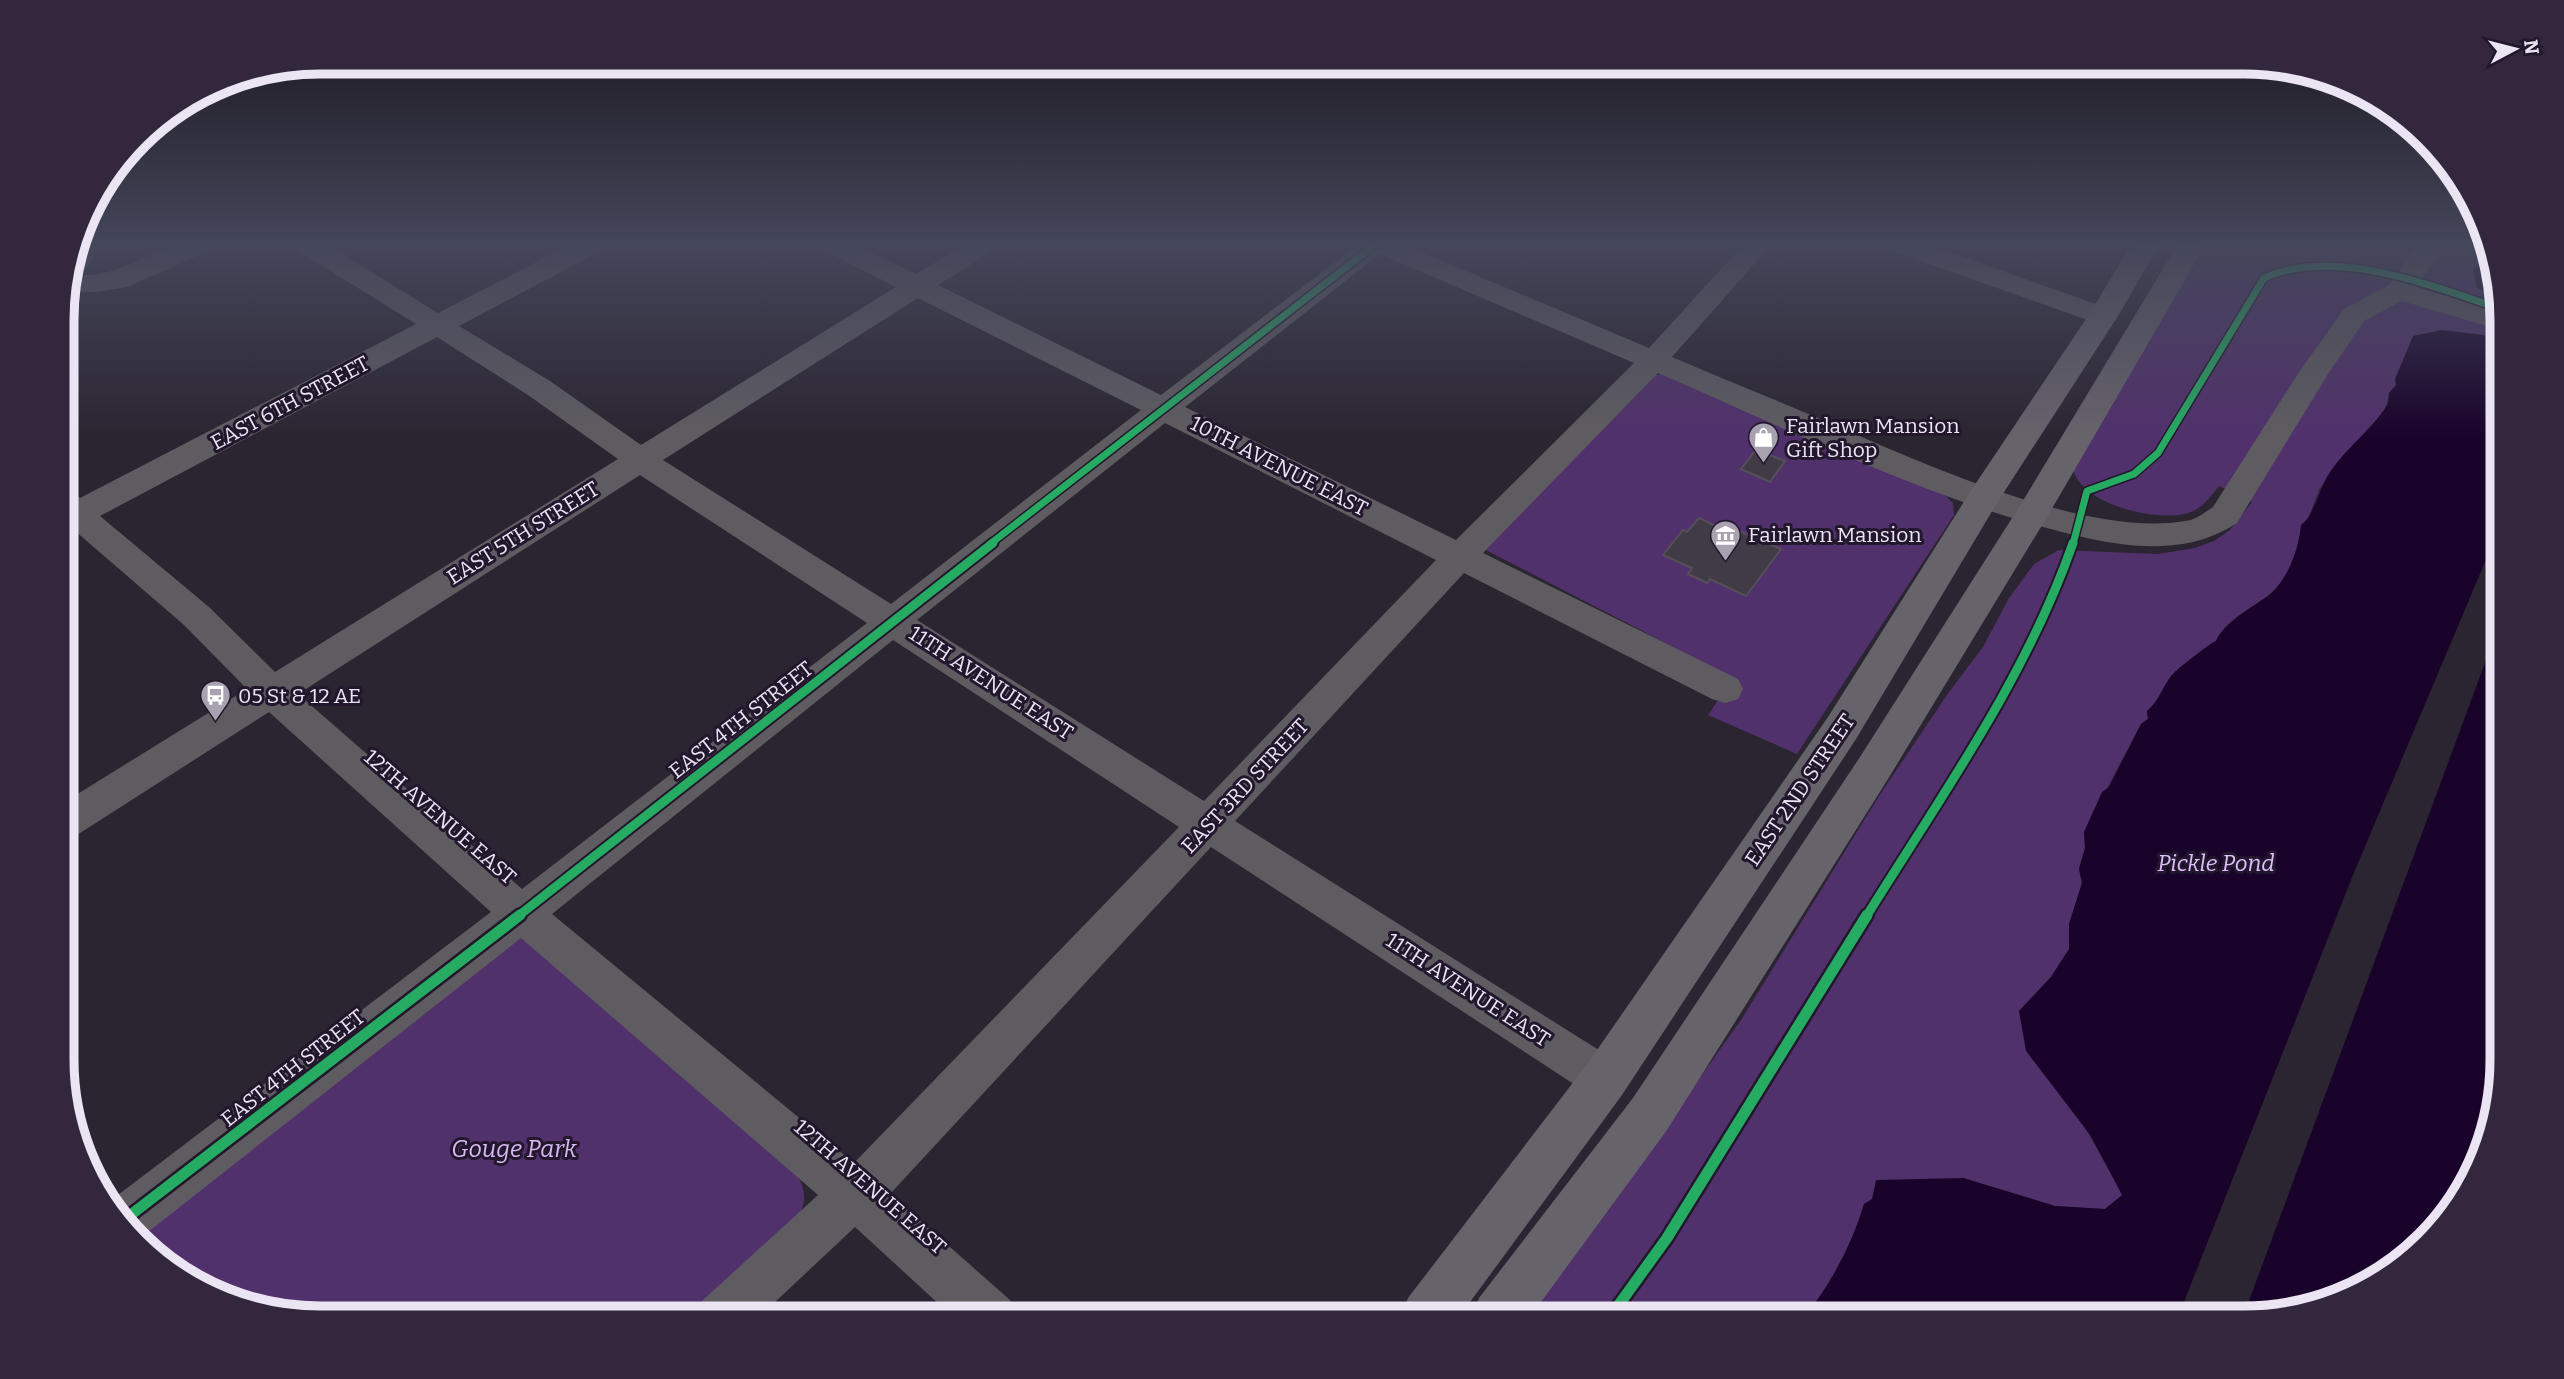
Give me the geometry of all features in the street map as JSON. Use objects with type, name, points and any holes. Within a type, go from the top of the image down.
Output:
[{"type":"highway","name":"EAST 2ND STREET","points":[[1436,1305],[1605,1079],[1842,728],[1984,497],[2108,308]]},
{"type":"highway","points":[[1508,1305],[1650,1114],[1874,768],[2033,512],[2154,308]]},
{"type":"street","name":"11TH AVENUE EAST","points":[[410,308],[539,388],[640,460],[895,621],[1605,1079]]},
{"type":"street","name":"EAST 6TH STREET","points":[[74,508],[469,308]]},
{"type":"street","name":"EAST 5TH STREET","points":[[74,816],[881,308]]},
{"type":"street","name":"10TH AVENUE EAST","points":[[959,308],[1164,407],[1458,558],[1725,689]]},
{"type":"street","name":"EAST 4TH STREET","points":[[130,1216],[522,914],[1293,308]]},
{"type":"street","points":[[1529,308],[1984,497],[2095,527],[2151,534],[2190,534],[2217,522],[2354,315],[2366,308]]},
{"type":"street","name":"EAST 3RD STREET","points":[[735,1306],[856,1196],[1209,825],[1458,558],[1653,361],[1701,308]]},
{"type":"street","points":[[2081,308],[2103,316]]},
{"type":"street","points":[[2458,308],[2490,318]]},
{"type":"street","name":"12TH AVENUE EAST","points":[[74,518],[171,594],[255,673],[271,692],[522,914],[856,1196],[978,1306]]},
{"type":"green space","points":[[2166,308],[2490,308],[2490,338],[2483,335],[2396,385],[2382,414],[2320,488],[2307,521],[2301,525],[2295,555],[2280,584],[2231,622],[2216,641],[2172,675],[2147,711],[2148,719],[2141,724],[2084,832],[2085,848],[2079,869],[2082,883],[2069,924],[2069,949],[2051,977],[2019,1011],[2123,1195],[2105,1209],[2055,1206],[1963,1178],[1872,1200],[1864,1204],[1840,1263],[1814,1305],[1537,1305],[1741,1020],[1879,796],[1949,692],[1983,647],[2009,598],[2034,564],[2059,550],[2158,554],[2195,548],[2214,541],[2230,530],[2252,502],[2219,486],[2203,505],[2191,512],[2177,515],[2141,513],[2104,501],[2089,492],[2078,481],[2073,468]]},
{"type":"green space","points":[[1663,374],[1944,494],[1953,503],[1954,515],[1797,754],[1708,715],[1733,678],[1484,549],[1656,375]]},
{"type":"green space","name":"Gouge Park","points":[[514,937],[527,939],[799,1178],[804,1201],[795,1222],[783,1236],[708,1306],[320,1306],[272,1301],[211,1280],[170,1255],[142,1229]]},
{"type":"water","name":"Pickle Pond","points":[[2442,330],[2490,338],[2490,550],[2353,875],[2183,1305],[1813,1305],[1840,1263],[1864,1204],[1872,1199],[1876,1180],[1963,1178],[2055,1206],[2105,1209],[2122,1195],[2091,1136],[2026,1051],[2019,1011],[2051,977],[2069,949],[2069,924],[2082,883],[2079,869],[2085,848],[2084,832],[2102,792],[2109,787],[2141,724],[2148,719],[2147,711],[2172,675],[2216,641],[2231,622],[2280,584],[2295,555],[2301,525],[2313,510],[2327,477],[2388,404],[2389,393],[2396,385],[2395,379],[2413,336]]},
{"type":"water","points":[[2490,649],[2490,1075],[2486,1107],[2472,1153],[2440,1209],[2407,1244],[2381,1264],[2338,1287],[2308,1297],[2247,1305]]},
{"type":"building","name":"Fairlawn Mansion Gift Shop","points":[[1756,450],[1785,461],[1770,482],[1741,469]]},
{"type":"building","name":"Fairlawn Mansion","points":[[1699,518],[1726,531],[1728,528],[1739,531],[1781,549],[1746,596],[1710,579],[1707,583],[1688,574],[1692,568],[1663,555],[1683,530],[1687,532]]},
{"type":"cycle path","points":[[130,1216],[439,978],[1293,308]]},
{"type":"cycle path","points":[[1618,1305],[1667,1238],[2011,683],[2056,590],[2082,515],[2087,491],[2134,474],[2158,453],[2246,308]]},
{"type":"place","name":"Fairlawn Mansion Gift Shop","points":[[1763,465]]},
{"type":"place","name":"Fairlawn Mansion","points":[[1725,562]]},
{"type":"place","name":"05 St & 12 AE","points":[[215,723]]}]
